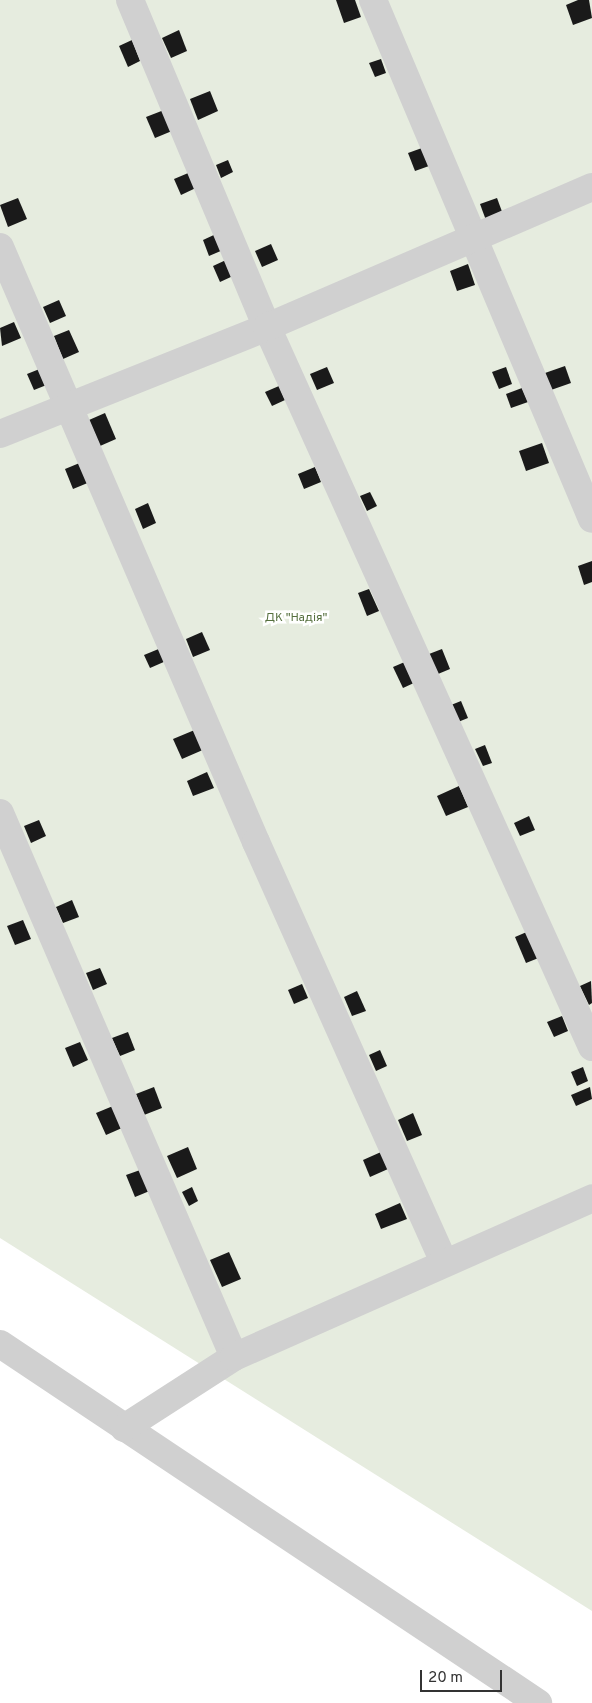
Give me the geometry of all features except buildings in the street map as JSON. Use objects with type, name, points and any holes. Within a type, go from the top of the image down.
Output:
[{"type":"street","points":[[130,0],[267,328],[592,1047]]},
{"type":"street","points":[[373,0],[477,238],[592,519]]},
{"type":"street","points":[[0,434],[267,328],[592,188]]},
{"type":"street","points":[[0,247],[256,842],[444,1262]]},
{"type":"street","points":[[0,812],[234,1357]]},
{"type":"street","points":[[124,1428],[234,1357],[444,1262],[592,1198]]},
{"type":"street","points":[[0,1344],[538,1703]]},
{"type":"green space","name":"ДК \"Надія\"","points":[[0,0],[592,0],[592,1611],[0,1238]]}]
